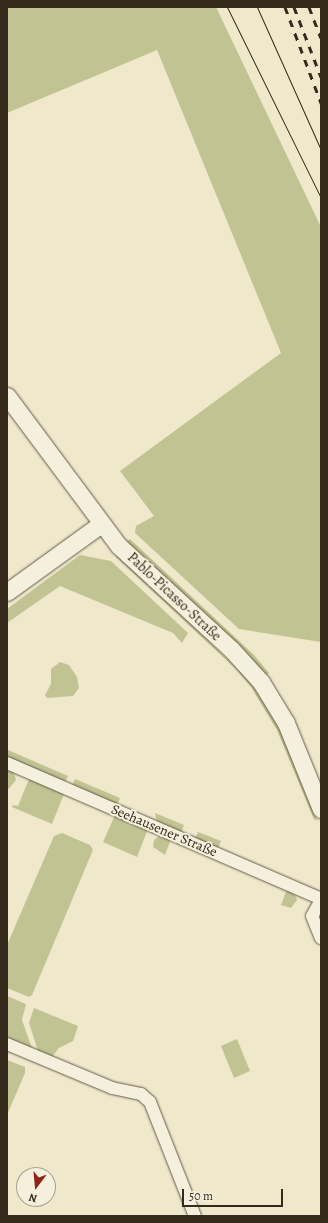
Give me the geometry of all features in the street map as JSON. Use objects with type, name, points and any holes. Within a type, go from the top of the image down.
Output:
[{"type":"main road","name":"Pablo-Picasso-Straße","points":[[7,396],[101,524],[127,554],[231,650],[261,682],[286,723],[321,809]]},
{"type":"main road","points":[[7,592],[101,524]]},
{"type":"street","name":"Seehausener Straße","points":[[7,763],[321,899]]},
{"type":"street","points":[[321,899],[312,916],[321,938]]},
{"type":"street","points":[[7,1044],[112,1088],[141,1094],[150,1102],[195,1216]]},
{"type":"green space","points":[[7,7],[216,7],[321,227],[321,642],[239,629],[135,533],[136,526],[154,516],[120,471],[281,353],[157,50],[7,113]]},
{"type":"green space","points":[[130,539],[254,655],[269,673],[265,677],[126,542]]},
{"type":"green space","points":[[80,555],[111,561],[188,633],[182,643],[173,633],[60,586],[7,623],[7,609]]},
{"type":"green space","points":[[118,555],[248,679],[267,706],[286,741],[317,821],[314,819],[277,730],[251,687],[236,669],[116,557]]},
{"type":"green space","points":[[60,662],[69,665],[77,677],[79,688],[73,696],[47,698],[45,695],[51,684],[51,669]]},
{"type":"green space","points":[[8,750],[68,776],[65,783],[7,759]]},
{"type":"green space","points":[[8,770],[14,773],[16,780],[7,791]]},
{"type":"green space","points":[[29,779],[64,794],[52,824],[12,807],[13,805],[18,806]]},
{"type":"green space","points":[[75,779],[120,798],[117,806],[72,786]]},
{"type":"green space","points":[[155,813],[184,825],[181,833],[157,823]]},
{"type":"green space","points":[[115,815],[148,829],[137,857],[103,842]]},
{"type":"green space","points":[[198,832],[221,841],[218,849],[195,839]]},
{"type":"green space","points":[[62,833],[90,845],[93,850],[32,995],[29,997],[7,988],[7,945],[54,836]]},
{"type":"green space","points":[[159,836],[171,839],[165,855],[153,847],[154,840]]},
{"type":"green space","points":[[287,889],[294,893],[297,900],[291,908],[281,905]]},
{"type":"green space","points":[[7,996],[26,1004],[22,1020],[33,1051],[7,1040]]},
{"type":"green space","points":[[34,1008],[78,1026],[73,1041],[59,1048],[51,1058],[39,1054],[29,1023]]},
{"type":"green space","points":[[237,1039],[250,1071],[234,1078],[221,1046]]},
{"type":"green space","points":[[7,1060],[25,1067],[25,1073],[7,1115]]},
{"type":"tram line","points":[[227,7],[321,198]]},
{"type":"tram line","points":[[257,7],[321,150]]},
{"type":"railway","points":[[285,7],[321,103]]},
{"type":"railway","points":[[294,7],[321,77]]},
{"type":"railway","points":[[309,7],[321,38]]}]
